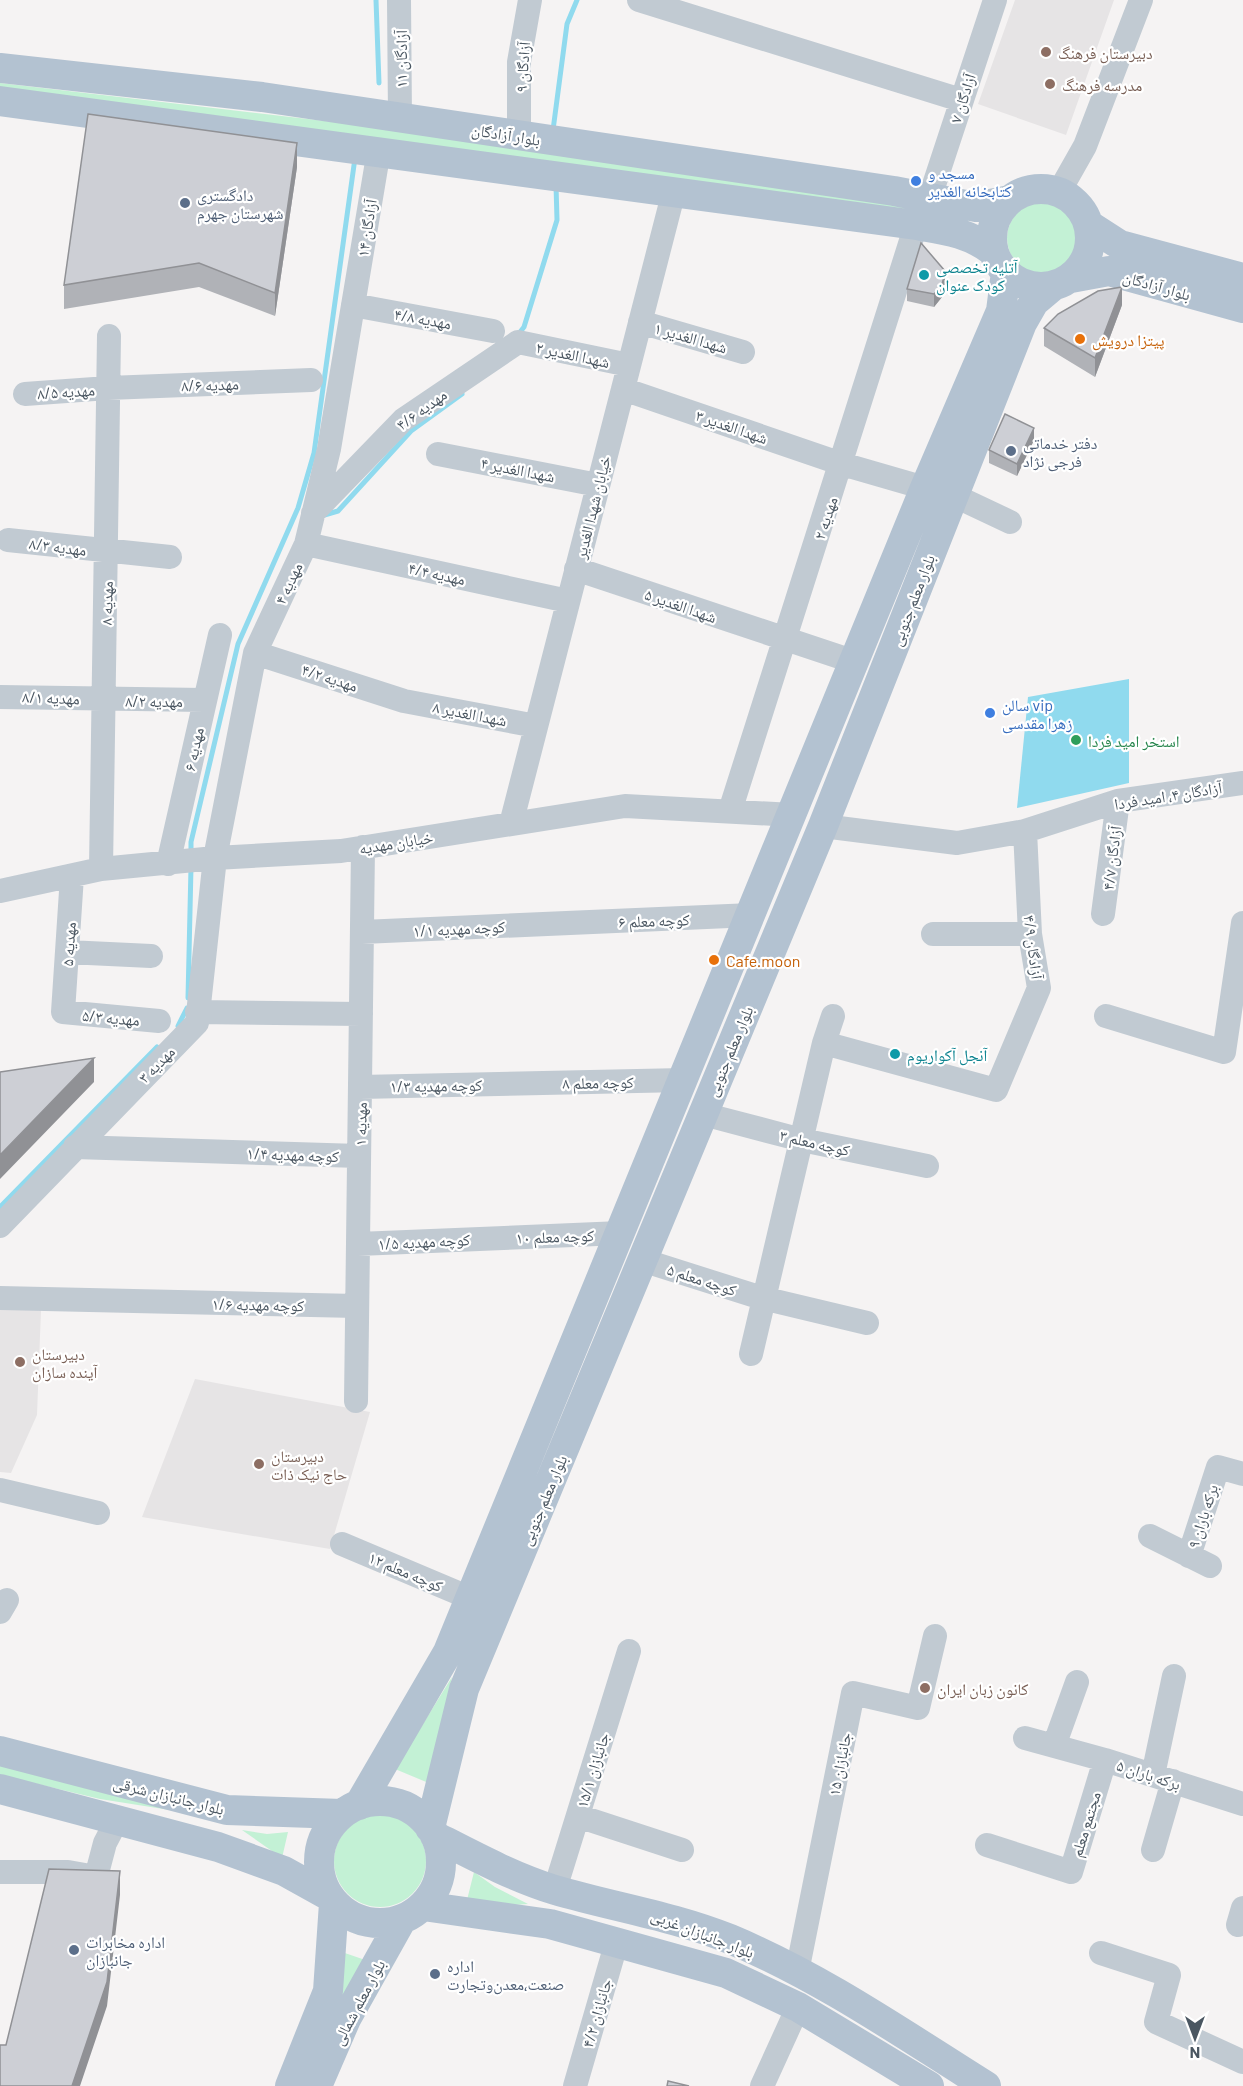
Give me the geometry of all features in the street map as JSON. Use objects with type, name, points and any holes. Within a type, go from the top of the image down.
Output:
[{"type":"main road","name":"بلوار آزادگان","points":[[0,68],[262,97],[930,197],[976,207],[1010,200]]},
{"type":"main road","name":"بلوار آزادگان","points":[[0,101],[379,150],[916,225],[962,233],[978,239],[1000,262]]},
{"type":"main road","points":[[1032,189],[1059,192],[1074,200],[1084,212],[1089,225],[1091,242],[1087,257],[1062,282],[1037,287],[1022,284],[1000,262],[992,234],[995,219],[1010,200],[1032,189]]},
{"type":"main road","name":"بلوار آزادگان","points":[[1089,225],[1120,245],[1243,278]]},
{"type":"main road","name":"بلوار معلم جنوبی","points":[[432,1832],[464,1689],[823,826],[907,612],[939,491],[1001,311],[1000,262]]},
{"type":"main road","name":"بلوار آزادگان","points":[[1062,282],[1109,271],[1243,309]]},
{"type":"main road","name":"بلوار معلم جنوبی","points":[[351,1809],[448,1652],[879,602],[939,491],[1034,302],[1062,282]]},
{"type":"main road","points":[[879,602],[907,612]]},
{"type":"main road","name":"بلوار جانبازان شرقی","points":[[0,1751],[227,1810],[351,1809]]},
{"type":"main road","points":[[0,1789],[218,1847],[285,1871],[331,1899],[348,1915],[366,1922],[384,1923],[412,1912],[432,1894],[440,1873],[440,1850],[432,1832],[416,1814],[399,1804],[379,1802],[351,1809],[324,1838],[319,1852],[320,1875],[331,1899]]},
{"type":"main road","points":[[218,1847],[227,1810]]},
{"type":"main road","name":"بلوار جانبازان غربی","points":[[432,1832],[488,1864],[555,1889],[650,1912],[730,1939],[825,1986],[986,2086]]},
{"type":"main road","points":[[550,1924],[555,1889]]},
{"type":"main road","name":"بلوار معلم شمالی","points":[[290,2086],[328,1990],[331,1899]]},
{"type":"main road","name":"بلوار جانبازان غربی","points":[[412,1912],[550,1924],[726,1973],[798,2007],[929,2086]]},
{"type":"main road","name":"بلوار معلم شمالی","points":[[320,2083],[346,2019],[412,1912]]},
{"type":"street","name":"آزادگان ۱۱","points":[[399,0],[400,118]]},
{"type":"street","name":"آزادگان ۹","points":[[519,135],[519,62],[530,0]]},
{"type":"street","points":[[639,0],[961,100]]},
{"type":"street","name":"آزادگان ۷","points":[[930,197],[995,0]]},
{"type":"street","points":[[1059,192],[1085,146],[1141,0]]},
{"type":"street","name":"آزادگان ۱۴","points":[[353,305],[379,150]]},
{"type":"street","name":"خیابان شهدا الغدیر","points":[[511,824],[674,190]]},
{"type":"street","name":"مهدیه ۲","points":[[730,811],[916,225]]},
{"type":"street","name":"مهدیه ۴/۸","points":[[353,305],[493,331]]},
{"type":"street","name":"مهدیه ۴","points":[[215,858],[255,653],[306,544],[311,515],[329,449],[353,305]]},
{"type":"street","name":"شهدا الغدیر ۱","points":[[640,322],[743,352]]},
{"type":"street","name":"مهدیه ۸","points":[[101,869],[109,336]]},
{"type":"street","name":"مهدیه ۴/۶","points":[[311,515],[403,420],[518,342]]},
{"type":"street","name":"شهدا الغدیر ۲","points":[[518,342],[629,366]]},
{"type":"street","name":"مهدیه ۸/۶","points":[[108,388],[311,380]]},
{"type":"street","name":"مهدیه ۸/۵","points":[[24,394],[108,388]]},
{"type":"street","name":"شهدا الغدیر ۳","points":[[623,389],[842,464],[939,491],[1010,522]]},
{"type":"street","name":"شهدا الغدیر ۴","points":[[438,454],[598,484]]},
{"type":"street","name":"مهدیه ۸/۳","points":[[8,540],[170,557]]},
{"type":"street","name":"مهدیه ۴/۴","points":[[306,544],[568,602]]},
{"type":"street","name":"شهدا الغدیر ۵","points":[[576,569],[855,662]]},
{"type":"street","name":"مهدیه ۶","points":[[168,864],[220,635]]},
{"type":"street","name":"مهدیه ۴/۲","points":[[255,653],[404,701]]},
{"type":"street","name":"مهدیه ۸/۱","points":[[0,697],[104,699]]},
{"type":"street","name":"مهدیه ۸/۲","points":[[104,699],[204,700]]},
{"type":"street","name":"شهدا الغدیر ۸","points":[[404,701],[536,726]]},
{"type":"street","name":"آزادگان ۴، امید فردا","points":[[823,826],[957,843],[1025,831],[1118,801],[1243,783]]},
{"type":"street","name":"آزادگان ۴/۷","points":[[1103,914],[1118,801]]},
{"type":"street","name":"خیابان مهدیه","points":[[0,891],[101,869],[363,847],[625,806],[793,815]]},
{"type":"street","name":"آزادگان ۴/۹","points":[[824,1043],[996,1090],[1039,988],[1030,934],[1025,831]]},
{"type":"street","name":"مهدیه ۱","points":[[356,1401],[363,847]]},
{"type":"street","name":"مهدیه ۳","points":[[0,1226],[196,1023],[215,858]]},
{"type":"street","name":"مهدیه ۵","points":[[63,1012],[72,876]]},
{"type":"street","name":"کوچه معلم ۶","points":[[557,924],[752,915]]},
{"type":"street","points":[[1106,1016],[1224,1052],[1243,923]]},
{"type":"street","name":"کوچه مهدیه ۱/۱","points":[[362,933],[557,924]]},
{"type":"street","points":[[933,934],[1030,934]]},
{"type":"street","points":[[67,952],[151,956]]},
{"type":"street","name":"مهدیه ۵/۳","points":[[63,1012],[159,1021]]},
{"type":"street","points":[[197,1012],[361,1014]]},
{"type":"street","points":[[751,1354],[762,1298],[824,1043],[833,1016]]},
{"type":"street","name":"کوچه معلم ۸","points":[[512,1084],[684,1080]]},
{"type":"street","name":"کوچه مهدیه ۱/۳","points":[[360,1087],[512,1084]]},
{"type":"street","name":"کوچه معلم ۳","points":[[703,1114],[802,1140],[927,1166]]},
{"type":"street","name":"کوچه مهدیه ۱/۴","points":[[75,1147],[359,1156]]},
{"type":"street","name":"کوچه معلم ۱۰","points":[[489,1238],[621,1233]]},
{"type":"street","name":"کوچه مهدیه ۱/۵","points":[[358,1244],[489,1238]]},
{"type":"street","name":"کوچه معلم ۵","points":[[642,1260],[762,1298],[867,1323]]},
{"type":"street","name":"کوچه مهدیه ۱/۶","points":[[0,1298],[357,1306]]},
{"type":"street","name":"برکه باران ۹","points":[[1150,1536],[1200,1561],[1218,1467],[1243,1474]]},
{"type":"street","points":[[0,1490],[98,1513]]},
{"type":"street","name":"کوچه معلم ۱۲","points":[[342,1544],[471,1598]]},
{"type":"street","name":"جانبازان ۱۵","points":[[797,1972],[853,1693],[918,1708],[935,1636]]},
{"type":"street","name":"جانبازان ۱۵/۱","points":[[555,1889],[629,1651]]},
{"type":"street","points":[[1154,1850],[1174,1676]]},
{"type":"street","points":[[1054,1746],[1077,1682]]},
{"type":"street","name":"برکه باران ۵","points":[[1025,1738],[1105,1760],[1243,1804]]},
{"type":"street","name":"مجتمع معلم","points":[[987,1845],[1071,1872],[1105,1760]]},
{"type":"street","points":[[578,1816],[682,1850]]},
{"type":"street","points":[[0,1872],[68,1872],[96,1878],[105,1843],[117,1820]]},
{"type":"street","name":"جانبازان ۴/۲","points":[[575,2086],[617,1941]]},
{"type":"street","points":[[1101,1953],[1169,1975],[1156,2022],[1243,2062]]},
{"type":"street","points":[[762,2086],[798,2007]]},
{"type":"shaded area","name":"دبیرستان فرهنگ","points":[[1015,0],[1114,0],[1066,135],[978,104]]},
{"type":"shaded area","name":"دبیرستان آینده سازان","points":[[0,1309],[41,1310],[37,1415],[11,1473],[0,1472]]},
{"type":"shaded area","name":"دبیرستان حاج نیک ذات","points":[[195,1379],[370,1412],[330,1549],[142,1517]]},
{"type":"green space","points":[[0,83],[385,128],[970,216],[966,227],[0,91]]},
{"type":"green space","points":[[1050,202],[1069,212],[1077,224],[1079,238],[1077,252],[1069,264],[1057,272],[1036,274],[1017,264],[1009,252],[1007,231],[1017,212],[1029,204]]},
{"type":"green space","points":[[452,1677],[435,1752],[431,1784],[395,1769]]},
{"type":"green space","points":[[0,1764],[195,1814],[100,1799],[0,1775]]},
{"type":"green space","points":[[380,1815],[397,1819],[412,1829],[422,1844],[426,1861],[422,1878],[412,1893],[397,1903],[380,1907],[363,1903],[348,1893],[338,1878],[334,1861],[338,1844],[348,1829],[363,1819]]},
{"type":"green space","points":[[242,1830],[267,1834],[288,1832],[282,1858]]},
{"type":"green space","points":[[474,1872],[495,1887],[528,1904],[465,1908]]},
{"type":"green space","points":[[339,1951],[374,1963],[342,1999]]},
{"type":"water","name":"استخر امید فردا","points":[[1129,679],[1129,783],[1017,808],[1028,697]]},
{"type":"building","name":"دادگستری شهرستان جهرم","points":[[88,114],[297,143],[275,293],[199,263],[64,285]]},
{"type":"building","points":[[921,243],[945,271],[942,285],[934,294],[907,289]]},
{"type":"building","points":[[1122,287],[1095,358],[1044,328],[1058,314],[1098,291]]},
{"type":"building","name":"دفتر خدماتی فرجی نژاد","points":[[1005,414],[1034,428],[1017,464],[989,450]]},
{"type":"building","points":[[94,1058],[0,1155],[0,1072]]},
{"type":"building","name":"اداره مخابرات جانبازان","points":[[49,1869],[120,1871],[107,1982],[72,2086],[0,2086],[0,2045],[6,2045]]},
{"type":"building","points":[[668,2081],[689,2086],[667,2086]]},
{"type":"waterway","points":[[376,0],[379,83]]},
{"type":"waterway","points":[[553,130],[567,24],[577,0]]},
{"type":"waterway","points":[[191,855],[191,842],[238,644],[298,508],[314,453],[355,158]]},
{"type":"waterway","points":[[517,336],[524,327],[557,220],[556,185]]},
{"type":"waterway","points":[[321,516],[338,511],[411,431],[462,394]]},
{"type":"waterway","points":[[188,998],[191,867]]},
{"type":"waterway","points":[[178,1026],[187,1008]]},
{"type":"waterway","points":[[0,1207],[157,1047]]},
{"type":"place","name":"دبیرستان فرهنگ","points":[[1046,52]]},
{"type":"place","name":"مدرسه فرهنگ","points":[[1050,84]]},
{"type":"place","name":"مسجد و کتابخانه الغدیر","points":[[916,181]]},
{"type":"place","name":"دادگستری شهرستان جهرم","points":[[185,203]]},
{"type":"place","name":"آتلیه تخصصی کودک عنوان","points":[[924,275]]},
{"type":"place","name":"پیتزا درویش","points":[[1080,339]]},
{"type":"place","name":"دفتر خدماتی فرجی نژاد","points":[[1011,451]]},
{"type":"place","name":"سالن vip زهرا مقدسی","points":[[990,713]]},
{"type":"place","name":"استخر امید فردا","points":[[1076,740]]},
{"type":"place","name":"Cafe.moon","points":[[714,960]]},
{"type":"place","name":"آنجل آکواریوم","points":[[895,1054]]},
{"type":"place","name":"دبیرستان آینده سازان","points":[[20,1362]]},
{"type":"place","name":"دبیرستان حاج نیک ذات","points":[[259,1464]]},
{"type":"place","name":"کانون زبان ایران","points":[[925,1688]]},
{"type":"place","name":"اداره مخابرات جانبازان","points":[[74,1950]]},
{"type":"place","name":"اداره صنعت،معدن‌و‌تجارت","points":[[435,1974]]}]
